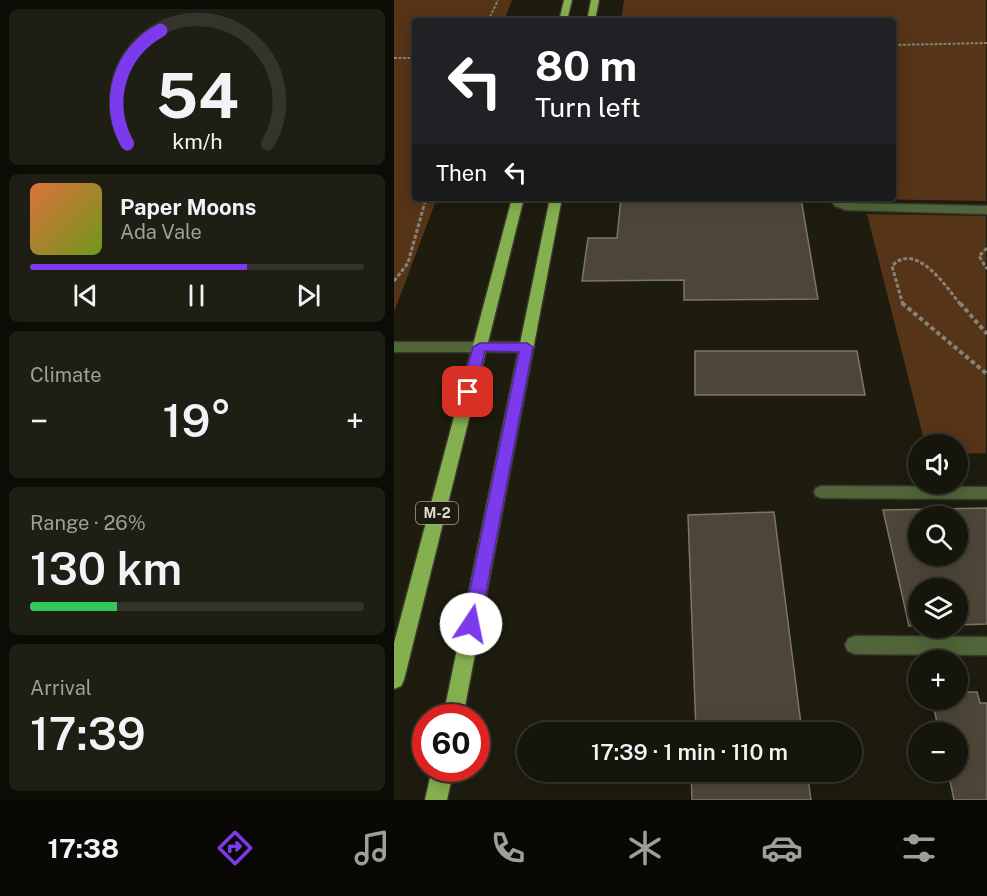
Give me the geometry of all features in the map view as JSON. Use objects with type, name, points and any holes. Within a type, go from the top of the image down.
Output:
[{"type":"main road","points":[[564,18],[568,0]]},
{"type":"main road","points":[[592,18],[595,0]]},
{"type":"main road","name":"M-2","points":[[394,680],[517,201]]},
{"type":"main road","points":[[456,704],[555,201]]},
{"type":"main road","points":[[436,800],[439,782]]},
{"type":"lane","points":[[837,201],[846,207],[986,210]]},
{"type":"lane","points":[[394,347],[527,347]]},
{"type":"lane","points":[[822,492],[986,494]]},
{"type":"lane","points":[[855,645],[986,646]]},
{"type":"path","points":[[489,18],[498,0]]},
{"type":"path","points":[[896,45],[986,43]]},
{"type":"path","points":[[394,58],[412,58]]},
{"type":"path","points":[[394,280],[408,263],[425,201]]},
{"type":"path","points":[[986,248],[979,256],[986,269]]},
{"type":"path","points":[[986,334],[922,262],[909,258],[894,262],[892,266],[904,307],[986,374]]},
{"type":"shaded area","points":[[394,0],[512,0],[505,18],[412,18],[412,201],[436,201],[394,312]]},
{"type":"shaded area","points":[[624,0],[986,0],[986,201],[896,200],[896,18],[621,18]]},
{"type":"shaded area","points":[[867,214],[986,216],[986,453],[968,454],[968,434],[922,434]]},
{"type":"building","points":[[621,201],[802,201],[818,299],[684,300],[684,280],[582,281],[588,238],[617,238]]},
{"type":"building","points":[[695,351],[857,351],[865,395],[695,395]]},
{"type":"building","points":[[968,508],[987,508],[987,624],[968,625],[968,578],[908,578],[908,622],[883,510],[908,510],[908,566],[968,566]]},
{"type":"building","points":[[774,512],[801,722],[696,722],[688,515]]},
{"type":"building","points":[[968,692],[977,692],[980,703],[987,703],[987,800],[954,800],[950,782],[968,782],[968,722],[937,722],[934,710],[968,710]]},
{"type":"building","points":[[691,782],[809,782],[811,800],[692,800]]},
{"type":"route","points":[[468,392],[480,347],[527,347],[471,624]]}]
